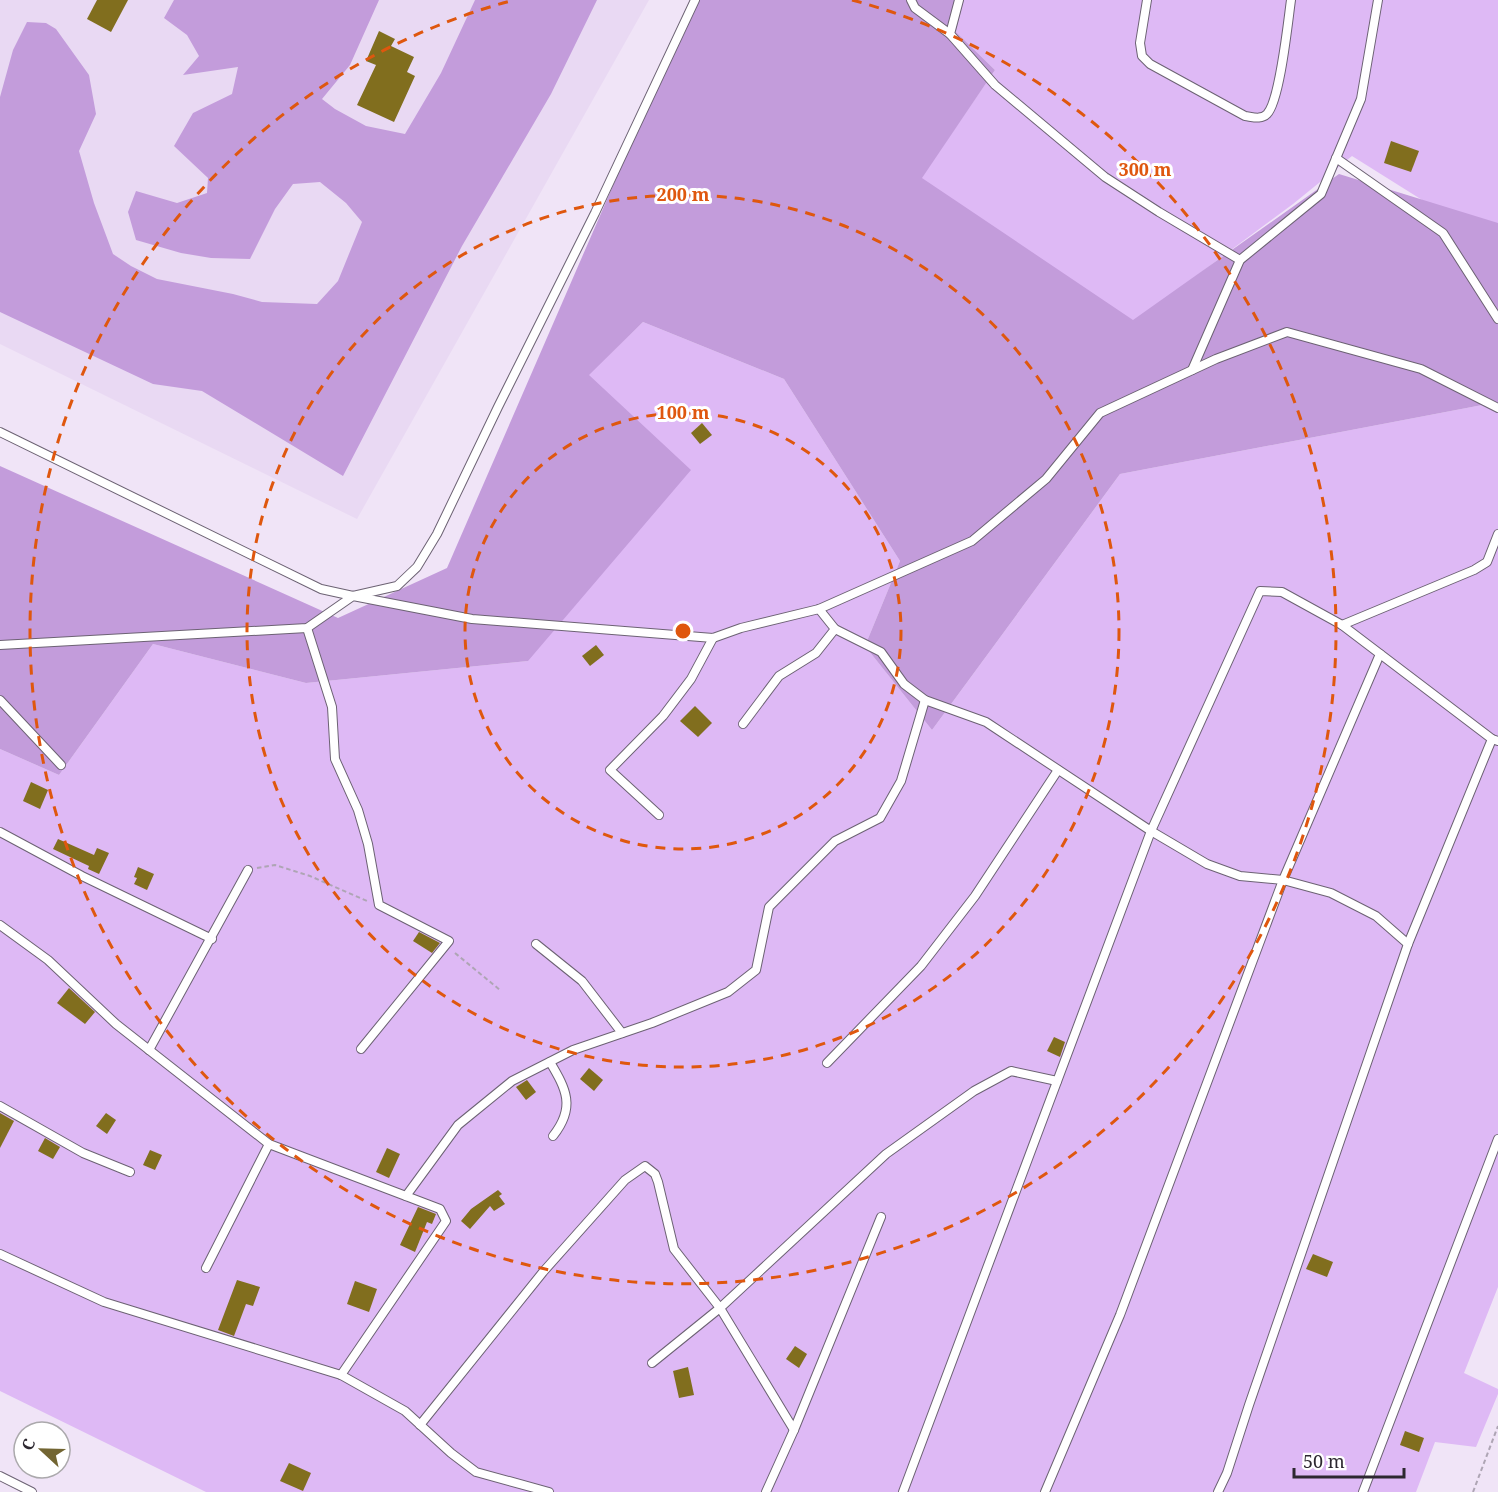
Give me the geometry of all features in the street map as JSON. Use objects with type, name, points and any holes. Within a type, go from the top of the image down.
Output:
[{"type":"lane","points":[[0,645],[307,628],[353,596],[397,586],[417,567],[437,534],[595,213],[695,0]]},
{"type":"lane","points":[[911,0],[915,8],[950,34],[995,85],[1106,177],[1159,212],[1240,260]]},
{"type":"lane","points":[[950,34],[958,0]]},
{"type":"lane","points":[[1147,0],[1140,43],[1142,56],[1150,64],[1245,116],[1260,118],[1268,113],[1276,97],[1291,0]]},
{"type":"lane","points":[[1192,370],[1240,260],[1321,194],[1361,99],[1378,0]]},
{"type":"lane","points":[[1336,158],[1443,233],[1498,319]]},
{"type":"lane","points":[[0,432],[321,589],[472,620],[713,638],[741,628],[819,609],[972,541],[1046,479],[1100,413],[1192,370],[1287,332],[1421,369],[1498,408]]},
{"type":"lane","points":[[1342,625],[1474,570],[1487,561],[1498,534]]},
{"type":"lane","points":[[903,1492],[1151,831],[1260,591],[1282,591],[1342,625],[1495,740],[1408,944],[1227,1473],[1218,1492]]},
{"type":"lane","points":[[819,609],[835,629],[881,652],[904,684],[925,700],[986,722],[1151,831],[1207,864],[1240,876],[1283,880],[1331,893],[1376,916],[1408,944]]},
{"type":"lane","points":[[307,628],[332,707],[335,759],[357,810],[368,844],[379,905],[449,941],[361,1049]]},
{"type":"lane","points":[[743,724],[779,676],[816,653],[835,629]]},
{"type":"lane","points":[[659,814],[610,770],[663,716],[691,679],[713,638]]},
{"type":"lane","points":[[1045,1492],[1120,1315],[1283,880],[1380,654]]},
{"type":"lane","points":[[0,700],[61,765]]},
{"type":"lane","points":[[406,1196],[458,1125],[512,1081],[573,1050],[652,1023],[728,992],[756,969],[769,907],[835,841],[880,818],[901,781],[925,700]]},
{"type":"lane","points":[[826,1063],[921,966],[975,896],[1058,770]]},
{"type":"lane","points":[[0,832],[82,876],[212,939]]},
{"type":"lane","points":[[149,1050],[248,870]]},
{"type":"lane","points":[[0,925],[48,960],[116,1024],[269,1144],[440,1209],[446,1221],[341,1375]]},
{"type":"lane","points":[[536,944],[582,981],[622,1033]]},
{"type":"lane","points":[[549,1062],[566,1089],[566,1109],[553,1136]]},
{"type":"lane","points":[[652,1363],[720,1308],[886,1154],[974,1091],[1011,1071],[1057,1081]]},
{"type":"lane","points":[[0,1106],[83,1153],[130,1172]]},
{"type":"lane","points":[[1363,1492],[1498,1139]]},
{"type":"lane","points":[[206,1268],[269,1144]]},
{"type":"lane","points":[[420,1425],[543,1272],[624,1179],[645,1166],[655,1174],[658,1182],[674,1250],[720,1308],[794,1430]]},
{"type":"lane","points":[[766,1492],[794,1430],[881,1217]]},
{"type":"lane","points":[[0,1254],[104,1302],[341,1375],[405,1411],[451,1453],[476,1472],[549,1492]]},
{"type":"lane","points":[[0,1476],[32,1492]]},
{"type":"path","points":[[248,870],[275,866],[310,876],[379,905]]},
{"type":"path","points":[[445,946],[500,990]]},
{"type":"path","points":[[1473,1492],[1498,1426]]},
{"type":"shaded area","points":[[0,0],[649,0],[357,519],[0,344]]},
{"type":"shaded area","points":[[174,0],[379,0],[350,65],[322,99],[366,126],[405,134],[441,73],[475,0],[597,0],[551,94],[462,246],[343,476],[202,391],[153,384],[0,312],[0,97],[13,50],[27,22],[46,23],[56,29],[89,75],[96,114],[79,151],[94,203],[113,254],[157,279],[262,302],[317,304],[338,281],[362,222],[346,203],[320,182],[293,184],[275,209],[250,259],[211,258],[181,253],[136,240],[128,212],[136,191],[177,203],[207,193],[208,178],[174,146],[193,113],[232,94],[238,67],[183,75],[199,56],[187,35],[164,18]]},
{"type":"shaded area","points":[[698,0],[964,0],[956,32],[995,70],[922,178],[1133,320],[1339,174],[1498,223],[1498,402],[1120,474],[932,730],[865,646],[900,561],[784,379],[643,322],[589,375],[691,470],[528,661],[306,683],[153,644],[59,775],[0,749],[0,466],[338,618],[447,568],[678,36]]},
{"type":"shaded area","points":[[964,0],[1498,0],[1498,234],[1470,230],[1352,156],[1293,204],[1130,325],[921,178],[995,70],[956,32]]},
{"type":"shaded area","points":[[643,322],[784,379],[900,561],[865,646],[932,730],[1120,474],[1498,402],[1498,1287],[1464,1373],[1498,1389],[1498,1394],[1476,1447],[1435,1442],[1416,1492],[206,1492],[72,1426],[72,1420],[59,1420],[0,1391],[0,749],[59,775],[153,644],[306,683],[528,661],[588,375]]},
{"type":"building","points":[[97,0],[128,0],[111,32],[87,19]]},
{"type":"building","points":[[379,31],[395,39],[391,46],[414,57],[407,72],[415,76],[394,122],[357,105],[376,65],[366,61]]},
{"type":"building","points":[[1391,141],[1419,151],[1411,172],[1384,163]]},
{"type":"building","points":[[702,423],[712,435],[700,444],[691,433]]},
{"type":"building","points":[[596,645],[604,655],[590,666],[582,656]]},
{"type":"building","points":[[695,706],[712,723],[698,737],[680,721]]},
{"type":"building","points":[[31,782],[48,790],[40,809],[23,801]]},
{"type":"building","points":[[58,839],[94,855],[97,848],[109,853],[99,874],[88,869],[89,866],[53,849]]},
{"type":"building","points":[[138,867],[154,874],[147,890],[134,884]]},
{"type":"building","points":[[419,932],[440,943],[432,953],[413,941]]},
{"type":"building","points":[[69,988],[95,1012],[85,1024],[57,1003]]},
{"type":"building","points":[[1054,1037],[1065,1042],[1060,1057],[1047,1051]]},
{"type":"building","points":[[589,1068],[603,1080],[594,1091],[580,1079]]},
{"type":"building","points":[[527,1080],[536,1092],[526,1100],[516,1087]]},
{"type":"building","points":[[0,1113],[14,1121],[0,1148]]},
{"type":"building","points":[[106,1113],[116,1120],[107,1134],[96,1126]]},
{"type":"building","points":[[45,1138],[60,1147],[53,1159],[38,1151]]},
{"type":"building","points":[[387,1148],[400,1154],[389,1178],[376,1172]]},
{"type":"building","points":[[150,1150],[162,1155],[155,1170],[143,1165]]},
{"type":"building","points":[[498,1190],[505,1204],[494,1211],[490,1206],[470,1229],[461,1221],[471,1209]]},
{"type":"building","points":[[418,1207],[436,1214],[432,1224],[427,1222],[415,1252],[400,1245]]},
{"type":"building","points":[[1313,1254],[1333,1262],[1327,1277],[1306,1269]]},
{"type":"building","points":[[237,1280],[260,1287],[253,1306],[246,1304],[234,1336],[218,1330]]},
{"type":"building","points":[[355,1281],[377,1289],[369,1312],[347,1304]]},
{"type":"building","points":[[795,1346],[807,1354],[799,1368],[786,1359]]},
{"type":"building","points":[[688,1367],[694,1395],[679,1398],[673,1371]]},
{"type":"building","points":[[1405,1431],[1424,1438],[1419,1452],[1400,1445]]},
{"type":"building","points":[[289,1463],[311,1473],[303,1491],[280,1481]]}]
